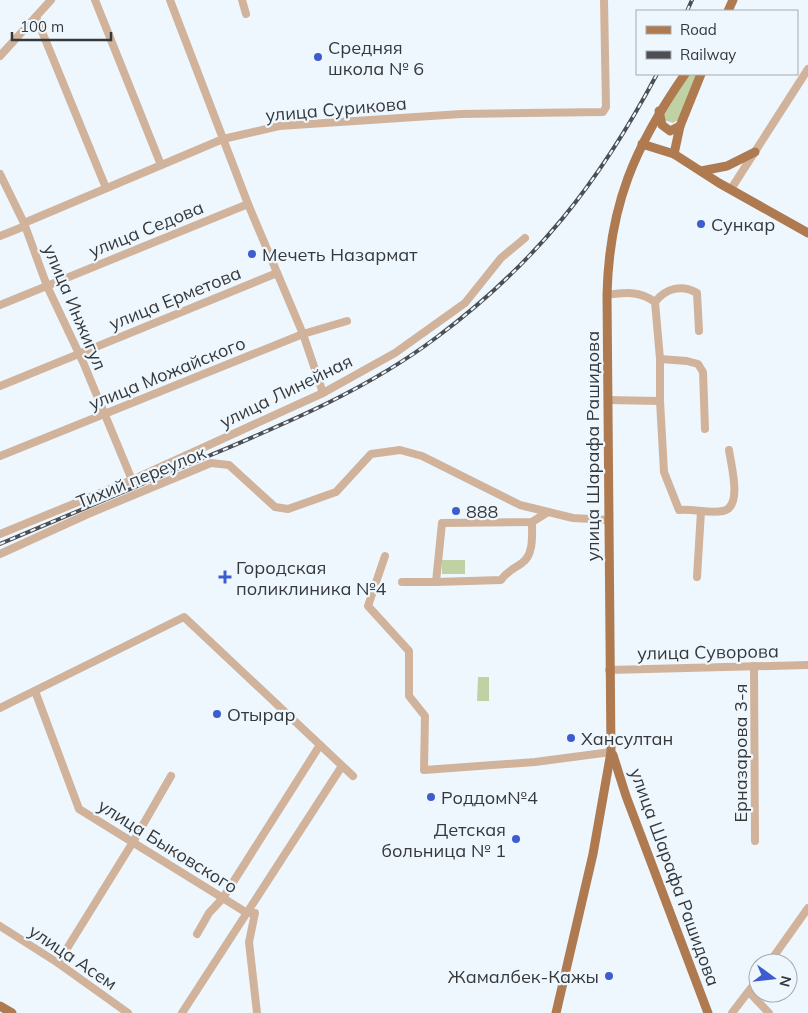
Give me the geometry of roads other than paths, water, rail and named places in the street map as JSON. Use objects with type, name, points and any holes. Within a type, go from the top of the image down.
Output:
[{"type":"main road","name":"улица Шарафа Рашидова","points":[[556,1013],[587,881],[611,752],[607,295],[611,237],[620,196],[642,144],[659,111],[684,75]]},
{"type":"main road","points":[[674,154],[680,126],[701,75]]},
{"type":"main road","points":[[659,111],[662,125],[670,131],[680,126]]},
{"type":"main road","points":[[642,144],[674,154],[731,189],[808,232]]},
{"type":"main road","points":[[701,171],[727,166],[755,152]]},
{"type":"main road","name":"улица Шарафа Рашидова","points":[[611,752],[708,1013]]},
{"type":"main road","points":[[0,1006],[12,1013]]},
{"type":"street","points":[[0,56],[51,0]]},
{"type":"street","points":[[95,0],[161,165]]},
{"type":"street","points":[[170,0],[248,204],[303,334],[323,393]]},
{"type":"street","points":[[242,0],[246,14]]},
{"type":"street","name":"улица Сурикова","points":[[0,236],[106,188],[223,139],[279,126],[454,114],[603,112],[606,107],[604,0]]},
{"type":"street","points":[[36,17],[106,188]]},
{"type":"street","points":[[731,189],[808,69]]},
{"type":"street","name":"улица Инжигул","points":[[0,174],[24,225],[47,286],[79,354],[132,480]]},
{"type":"street","name":"улица Седова","points":[[0,305],[248,204]]},
{"type":"street","name":"улица Линейная","points":[[0,534],[132,480],[323,393],[394,353],[465,304],[501,258],[525,238]]},
{"type":"street","name":"улица Ерметова","points":[[0,386],[278,273]]},
{"type":"street","points":[[655,302],[670,289],[689,288],[697,293],[700,331]]},
{"type":"street","points":[[607,295],[627,292],[647,296],[655,302],[660,359],[662,453],[668,487],[679,510],[722,512],[730,509],[734,501],[729,450]]},
{"type":"street","name":"улица Можайского","points":[[0,456],[303,334],[347,321]]},
{"type":"street","points":[[660,359],[687,361],[698,364],[703,372],[705,429]]},
{"type":"street","points":[[608,400],[660,401]]},
{"type":"street","name":"Тихий переулок","points":[[0,554],[88,514],[212,463],[229,465],[276,506],[288,509],[336,492],[372,454],[400,450],[422,456],[520,505],[573,518],[609,520]]},
{"type":"street","points":[[697,577],[701,511]]},
{"type":"street","points":[[436,582],[442,523],[532,522],[548,512]]},
{"type":"street","points":[[402,582],[502,580],[506,573],[524,562],[531,551],[532,522]]},
{"type":"street","points":[[384,556],[368,606],[409,651],[409,696],[425,716],[424,770],[535,762],[611,752]]},
{"type":"street","points":[[0,708],[184,617],[353,776]]},
{"type":"street","name":"улица Суворова","points":[[609,670],[808,665]]},
{"type":"street","name":"Ерназарова 3-я","points":[[754,666],[755,840]]},
{"type":"street","name":"улица Быковского","points":[[35,691],[79,809],[247,913]]},
{"type":"street","points":[[197,934],[209,913],[223,898],[320,745]]},
{"type":"street","points":[[182,1013],[342,766]]},
{"type":"street","points":[[58,962],[133,842],[171,776]]},
{"type":"street","points":[[776,953],[808,908]]},
{"type":"street","points":[[247,913],[255,913],[249,942],[257,1013]]},
{"type":"street","name":"улица Асем","points":[[0,926],[58,962],[128,1013]]},
{"type":"street","points":[[732,1013],[748,993]]},
{"type":"street","points":[[759,1003],[769,1013]]},
{"type":"railway","points":[[687,10],[692,0]]},
{"type":"railway","points":[[0,544],[324,405],[354,390],[437,337],[505,280],[562,219],[612,151],[656,75]]},
{"type":"place","name":"Средняя школа № 6","points":[[318,57]]},
{"type":"place","name":"Сункар","points":[[701,224]]},
{"type":"place","name":"Мечеть Назармат","points":[[252,254]]},
{"type":"place","name":"888","points":[[456,511]]},
{"type":"place","name":"Городская поликлиника №4","points":[[225,577]]},
{"type":"place","name":"Отырар","points":[[217,714]]},
{"type":"place","name":"Хансултан","points":[[571,738]]},
{"type":"place","name":"Роддом№4","points":[[431,797]]},
{"type":"place","name":"Детская больница № 1","points":[[516,839]]},
{"type":"place","name":"Жамалбек-Кажы","points":[[609,976]]}]
